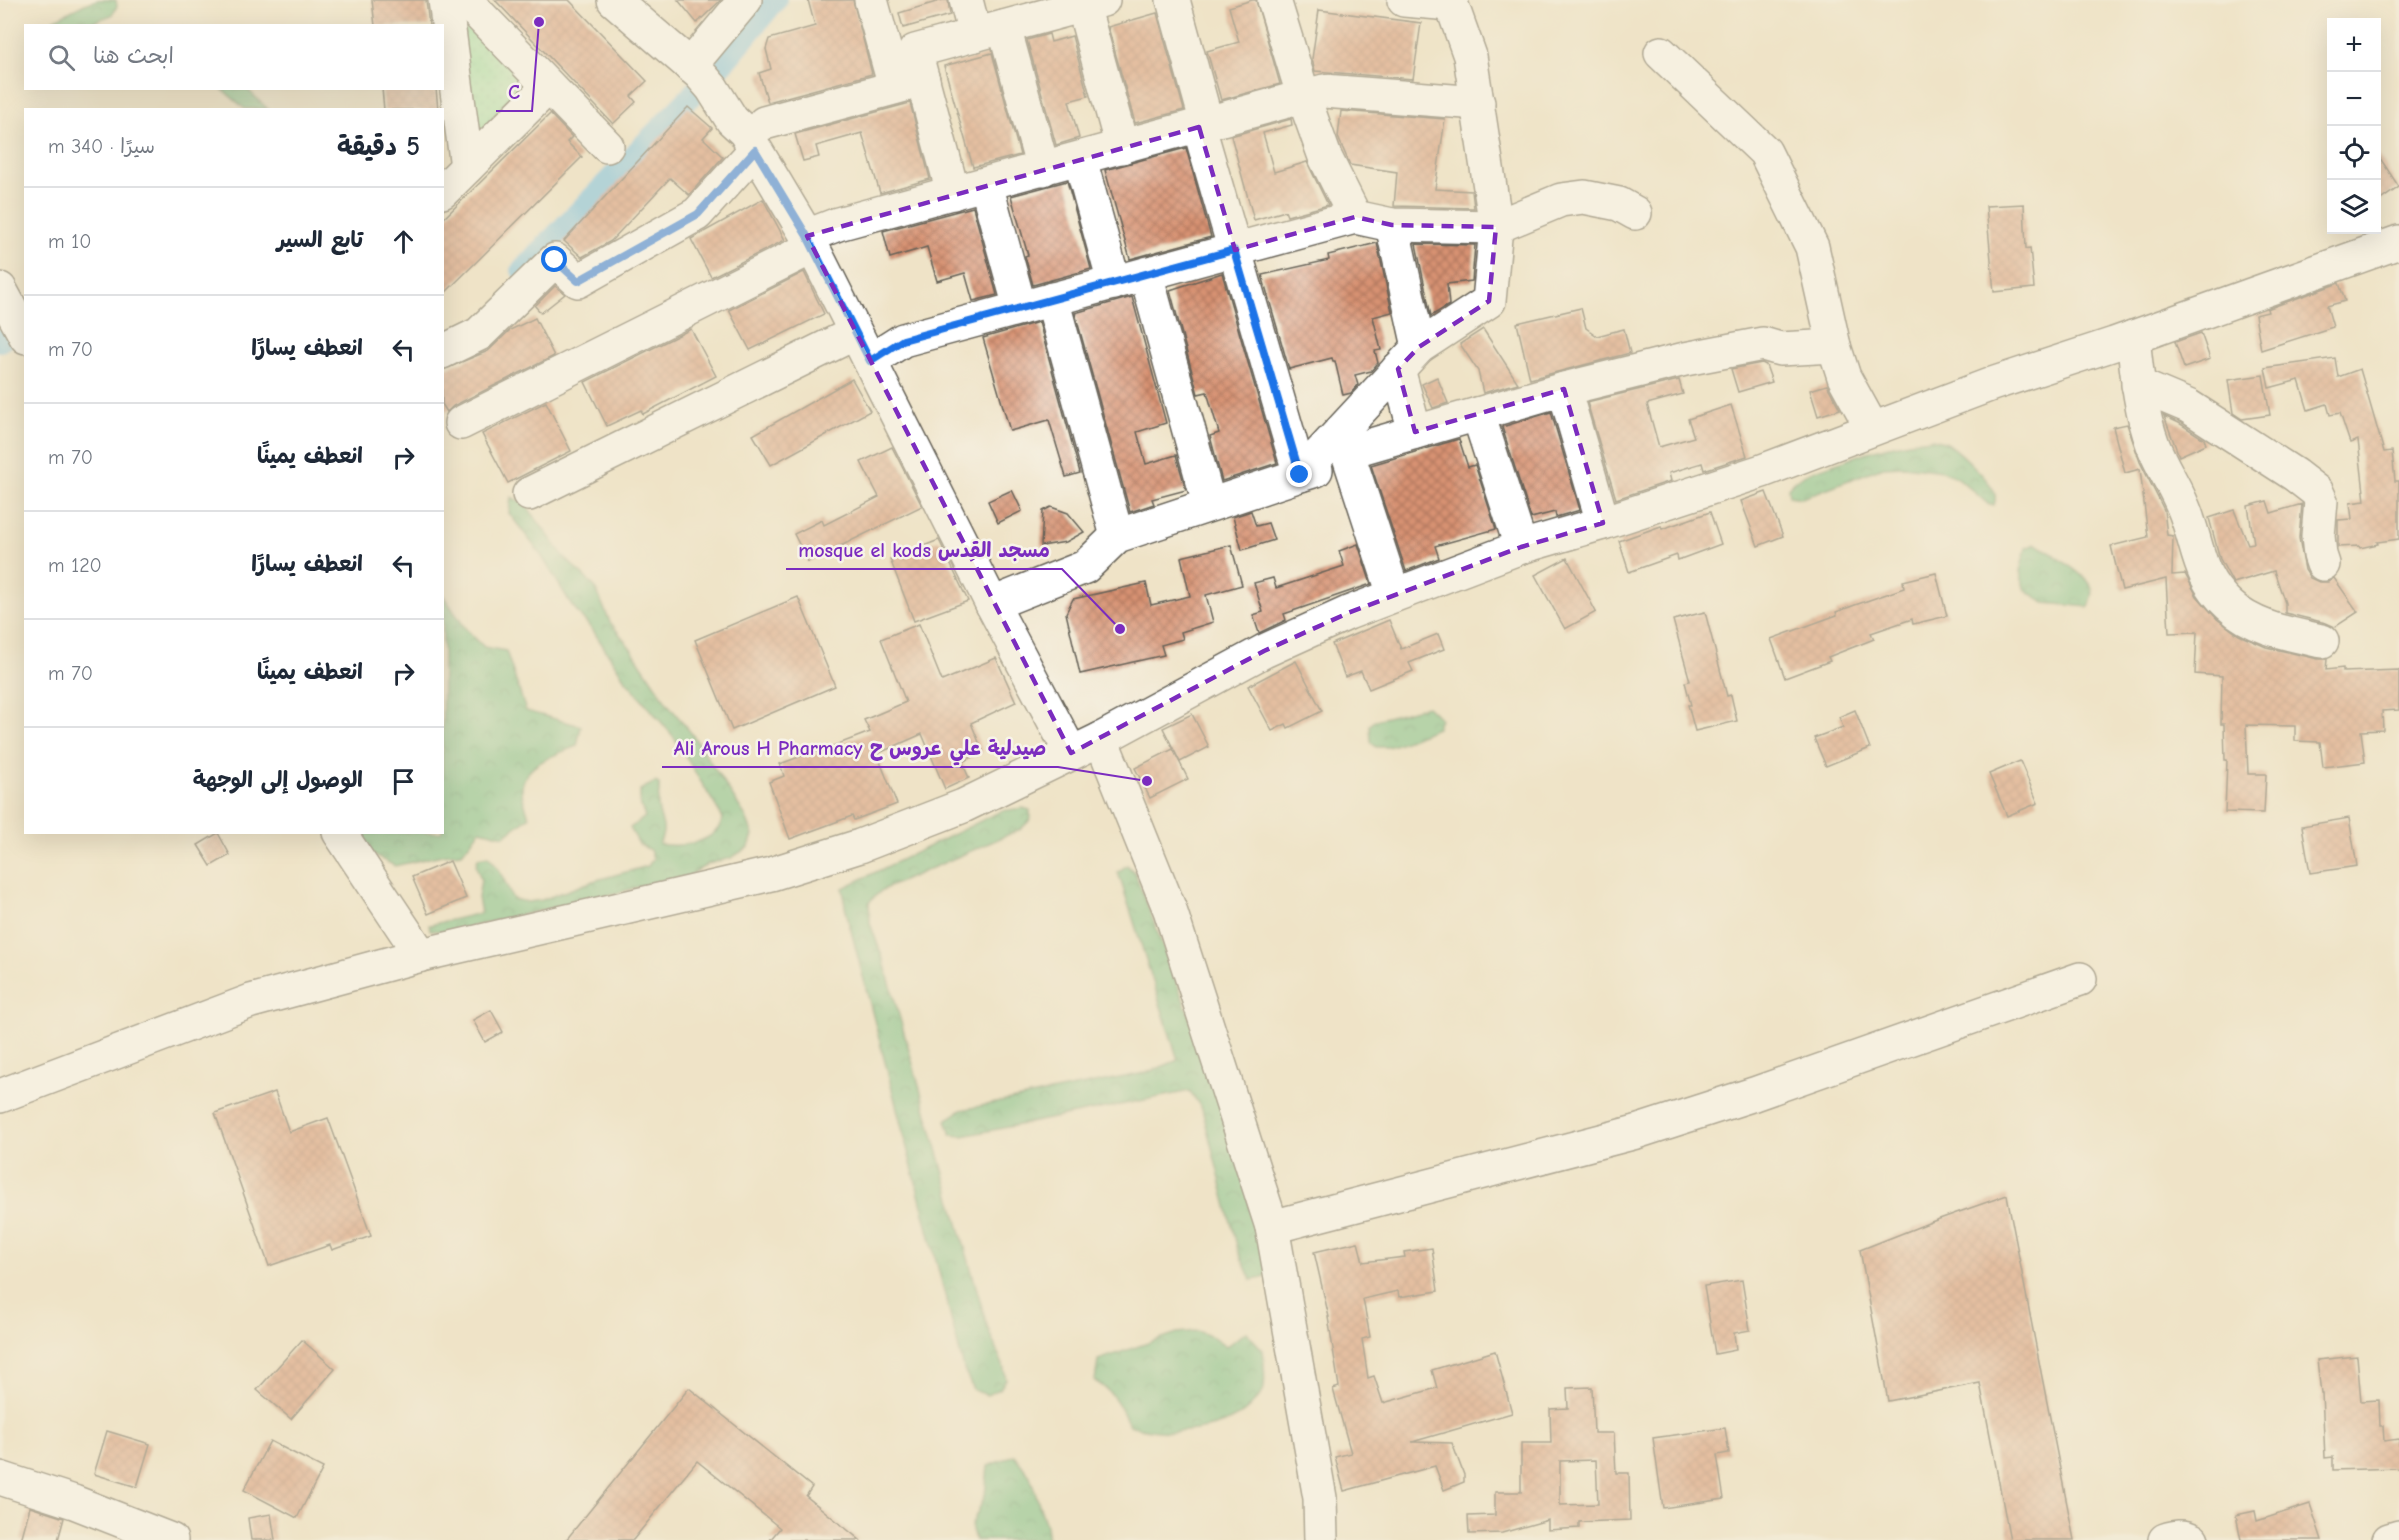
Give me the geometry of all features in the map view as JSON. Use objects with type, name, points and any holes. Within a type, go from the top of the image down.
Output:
[{"type":"street","points":[[445,0],[467,167]]},
{"type":"street","points":[[465,0],[607,146]]},
{"type":"street","points":[[614,0],[712,88],[732,120],[745,132],[760,136],[810,242],[992,604],[1071,753]]},
{"type":"street","points":[[690,66],[745,0]]},
{"type":"street","points":[[871,0],[905,69],[953,193]]},
{"type":"street","points":[[966,0],[990,31],[1043,169]]},
{"type":"street","points":[[1173,0],[1234,250],[1300,475]]},
{"type":"street","points":[[1274,0],[1325,157],[1355,218]]},
{"type":"street","points":[[1346,447],[1408,358],[1489,301],[1496,227],[1470,56],[1450,2],[1404,0]]},
{"type":"street","points":[[444,351],[479,334],[555,260],[578,281],[698,214],[760,136],[990,31],[1077,4],[1122,147]]},
{"type":"street","points":[[1661,52],[1765,152],[1812,247],[1834,346],[1844,377],[1872,428]]},
{"type":"street","points":[[444,190],[548,87]]},
{"type":"street","points":[[461,423],[810,242],[838,224],[1203,126],[1324,91],[1478,103]]},
{"type":"street","points":[[1080,159],[1114,283]]},
{"type":"street","points":[[986,184],[1020,308]]},
{"type":"street","points":[[529,494],[863,347],[903,340],[1355,218],[1392,225],[1496,227],[1570,198],[1600,199],[1618,204],[1635,213]]},
{"type":"street","points":[[1392,225],[1415,432]]},
{"type":"street","points":[[0,1096],[251,1001],[421,955],[771,874],[849,850],[963,806],[1101,739],[1264,651],[1348,613],[1521,547],[1762,471],[1992,384],[2133,337],[2399,242]]},
{"type":"street","points":[[1146,274],[1209,504]]},
{"type":"street","points":[[0,289],[24,333]]},
{"type":"street","points":[[1052,299],[1117,536]]},
{"type":"street","points":[[2133,337],[2144,418],[2154,447],[2179,496],[2199,562],[2207,579],[2229,605],[2243,615],[2265,626],[2322,641]]},
{"type":"street","points":[[1085,567],[1117,536],[1300,475],[1346,447],[1415,432],[1564,389],[1685,359],[1763,344],[1780,349],[1834,346]]},
{"type":"street","points":[[2138,385],[2188,406],[2295,475],[2317,492],[2321,501],[2318,536],[2324,564]]},
{"type":"street","points":[[1564,389],[1603,523]]},
{"type":"street","points":[[1478,414],[1521,547]]},
{"type":"street","points":[[1346,447],[1394,595]]},
{"type":"street","points":[[992,604],[1137,547],[1157,522]]},
{"type":"street","points":[[1101,739],[1170,910],[1272,1227],[1320,1498],[1321,1540]]},
{"type":"street","points":[[340,834],[421,955]]},
{"type":"street","points":[[1272,1227],[1636,1132],[1754,1094],[2080,979]]},
{"type":"street","points":[[0,1478],[74,1502],[171,1540]]},
{"type":"street","points":[[2165,1540],[2176,1537],[2192,1540]]},
{"type":"street","points":[[2389,1540],[2399,1537]]},
{"type":"highlighted area","points":[[1199,127],[1235,250],[1355,217],[1392,225],[1496,227],[1489,301],[1419,347],[1398,369],[1415,432],[1564,389],[1603,523],[1521,547],[1348,613],[1264,651],[1071,753],[807,236]]},
{"type":"green space","points":[[116,0],[117,6],[112,15],[88,24],[45,24],[87,3]]},
{"type":"green space","points":[[458,9],[530,85],[476,137]]},
{"type":"green space","points":[[223,90],[248,90],[267,108],[244,108]]},
{"type":"green space","points":[[1932,439],[1951,446],[1980,472],[1994,491],[1996,498],[1994,505],[1989,505],[1958,478],[1942,471],[1904,466],[1883,467],[1802,498],[1789,496],[1788,488],[1793,482],[1812,471],[1886,447]]},
{"type":"green space","points":[[511,497],[525,504],[565,558],[595,587],[610,622],[632,650],[667,703],[692,734],[745,815],[753,835],[749,847],[731,858],[708,864],[689,876],[650,883],[621,892],[446,932],[430,930],[429,925],[481,913],[478,898],[481,879],[476,866],[478,858],[488,856],[500,871],[513,899],[528,902],[542,900],[593,881],[648,866],[653,859],[650,850],[639,844],[630,828],[645,817],[640,803],[640,790],[655,782],[659,784],[658,809],[663,827],[659,844],[677,845],[697,842],[714,833],[723,818],[673,736],[624,678],[594,632],[571,604],[541,555],[509,513]]},
{"type":"green space","points":[[2035,544],[2064,562],[2090,584],[2093,593],[2089,607],[2044,603],[2024,588],[2020,571],[2026,548]]},
{"type":"green space","points":[[444,596],[465,628],[484,647],[506,651],[526,711],[581,726],[577,746],[541,762],[527,775],[522,793],[529,817],[504,836],[480,830],[462,853],[442,855],[395,866],[360,848],[351,834],[444,834]]},
{"type":"green space","points":[[1427,706],[1440,718],[1437,728],[1388,747],[1376,747],[1371,742],[1370,725],[1376,720]]},
{"type":"green space","points":[[1023,808],[1030,810],[1030,820],[1021,829],[882,890],[869,902],[870,923],[884,962],[988,1329],[1003,1365],[1006,1379],[1000,1389],[987,1395],[973,1390],[964,1369],[845,907],[843,888],[1001,811]]},
{"type":"green space","points":[[1127,865],[1135,873],[1215,1083],[1269,1272],[1263,1278],[1251,1280],[1238,1250],[1202,1109],[1190,1091],[963,1136],[951,1135],[946,1120],[961,1110],[1149,1072],[1178,1060],[1118,872]]},
{"type":"green space","points":[[1197,1331],[1213,1337],[1226,1346],[1246,1332],[1263,1350],[1265,1382],[1262,1393],[1243,1413],[1213,1427],[1160,1431],[1129,1425],[1112,1395],[1095,1381],[1098,1360],[1177,1333]]},
{"type":"green space","points":[[1014,1455],[1030,1476],[1046,1526],[1048,1540],[975,1540],[971,1526],[985,1496],[988,1466]]},
{"type":"building","points":[[372,0],[426,0],[429,24],[375,24]]},
{"type":"building","points":[[495,0],[569,0],[647,81],[631,96],[636,102],[613,124]]},
{"type":"building","points":[[678,0],[721,0],[697,23]]},
{"type":"building","points":[[808,0],[853,0],[872,74],[768,102],[759,73],[771,69],[766,49],[769,39],[815,26]]},
{"type":"building","points":[[948,0],[950,15],[903,28],[899,13]]},
{"type":"building","points":[[1256,0],[1280,84],[1221,100],[1207,51],[1239,42],[1229,7]]},
{"type":"building","points":[[1319,10],[1421,23],[1413,79],[1315,71],[1312,59]]},
{"type":"building","points":[[1157,13],[1184,110],[1135,123],[1108,27]]},
{"type":"building","points":[[1049,34],[1051,42],[1072,36],[1088,96],[1069,101],[1079,138],[1056,145],[1027,40]]},
{"type":"building","points":[[992,53],[1020,155],[973,167],[944,66]]},
{"type":"building","points":[[382,90],[436,90],[438,108],[384,108]]},
{"type":"building","points":[[910,103],[930,179],[880,193],[862,133],[816,146],[819,157],[803,161],[795,134]]},
{"type":"building","points":[[688,107],[712,128],[703,138],[723,157],[689,195],[670,178],[611,241],[582,257],[564,241]]},
{"type":"building","points":[[1341,111],[1445,119],[1435,189],[1472,191],[1474,208],[1394,206],[1397,172],[1350,165],[1338,137]]},
{"type":"building","points":[[550,114],[572,137],[567,142],[582,157],[444,294],[444,218]]},
{"type":"building","points":[[1291,119],[1292,125],[1263,133],[1274,172],[1307,162],[1328,205],[1287,216],[1285,211],[1254,220],[1231,136]]},
{"type":"building","points":[[1186,148],[1211,237],[1130,259],[1105,170]]},
{"type":"building","points":[[2381,160],[2399,187],[2381,200]]},
{"type":"building","points":[[1067,181],[1091,269],[1033,285],[1025,256],[1028,255],[1011,196]]},
{"type":"building","points":[[763,199],[785,240],[711,277],[691,239]]},
{"type":"building","points":[[2024,204],[2026,249],[2030,248],[2034,288],[1994,292],[1986,206]]},
{"type":"building","points":[[973,207],[997,295],[973,301],[965,273],[937,281],[927,247],[890,258],[883,231]]},
{"type":"building","points":[[1377,243],[1392,312],[1373,317],[1381,350],[1375,351],[1378,363],[1371,371],[1355,375],[1358,385],[1351,393],[1343,395],[1335,361],[1332,358],[1289,369],[1262,275],[1329,260],[1328,255]]},
{"type":"building","points":[[1416,244],[1475,245],[1472,281],[1447,284],[1449,305],[1431,316]]},
{"type":"building","points":[[804,272],[824,314],[750,350],[729,310]]},
{"type":"building","points":[[1222,273],[1277,463],[1222,481],[1210,436],[1219,433],[1207,392],[1198,394],[1170,290]]},
{"type":"building","points":[[2339,283],[2345,301],[2327,306],[2333,327],[2261,350],[2255,315],[2268,312],[2267,309]]},
{"type":"building","points":[[555,286],[565,294],[541,313],[535,306]]},
{"type":"building","points":[[1132,297],[1166,423],[1137,432],[1146,464],[1176,455],[1186,490],[1152,499],[1154,504],[1130,512],[1075,313]]},
{"type":"building","points":[[1581,308],[1586,328],[1597,336],[1624,329],[1630,353],[1530,379],[1517,323]]},
{"type":"building","points":[[535,318],[554,356],[453,406],[447,412],[444,407],[444,369],[488,351],[510,330]]},
{"type":"building","points":[[1039,322],[1080,473],[1066,477],[1049,420],[1010,431],[983,338]]},
{"type":"building","points":[[691,329],[716,376],[643,414],[641,410],[607,426],[585,382]]},
{"type":"building","points":[[1483,329],[1518,383],[1483,393],[1478,371],[1460,344]]},
{"type":"building","points":[[2201,333],[2210,359],[2184,368],[2175,342]]},
{"type":"building","points":[[2335,358],[2338,377],[2360,369],[2384,452],[2392,451],[2395,481],[2399,481],[2399,539],[2377,542],[2378,544],[2360,548],[2359,546],[2338,547],[2338,520],[2352,519],[2350,503],[2365,501],[2358,440],[2350,443],[2340,413],[2330,415],[2327,404],[2308,410],[2299,380],[2269,388],[2265,368]]},
{"type":"building","points":[[1762,363],[1766,365],[1772,382],[1738,392],[1731,369]]},
{"type":"building","points":[[2263,375],[2270,415],[2242,419],[2233,413],[2228,380]]},
{"type":"building","points":[[1437,377],[1448,403],[1433,408],[1422,384]]},
{"type":"building","points":[[852,379],[870,411],[771,465],[753,435]]},
{"type":"building","points":[[1679,380],[1683,394],[1647,404],[1659,447],[1694,437],[1688,419],[1731,405],[1747,456],[1704,470],[1702,463],[1669,473],[1671,481],[1616,499],[1587,402]]},
{"type":"building","points":[[1827,385],[1840,409],[1818,416],[1810,390]]},
{"type":"building","points":[[546,402],[571,451],[508,483],[482,434]]},
{"type":"building","points":[[1551,412],[1580,510],[1556,517],[1555,512],[1531,518],[1502,427]]},
{"type":"building","points":[[2164,416],[2204,439],[2206,444],[2179,456]]},
{"type":"building","points":[[2127,424],[2140,462],[2164,510],[2167,535],[2173,536],[2172,575],[2185,574],[2197,596],[2217,619],[2239,635],[2266,647],[2327,659],[2326,670],[2343,668],[2343,672],[2399,670],[2399,710],[2382,711],[2383,730],[2361,731],[2365,762],[2323,767],[2320,742],[2295,741],[2295,726],[2246,725],[2248,774],[2266,774],[2264,813],[2225,812],[2227,760],[2225,760],[2224,724],[2221,724],[2222,676],[2195,674],[2197,632],[2169,633],[2166,579],[2122,590],[2111,546],[2148,537],[2140,469],[2125,473],[2113,427]]},
{"type":"building","points":[[1459,439],[1468,467],[1475,465],[1496,529],[1435,546],[1439,558],[1406,571],[1371,465]]},
{"type":"building","points":[[892,447],[922,506],[808,562],[794,534],[822,520],[824,525],[879,497],[861,462]]},
{"type":"building","points":[[1012,490],[1022,511],[998,523],[988,501]]},
{"type":"building","points":[[1766,492],[1783,536],[1758,546],[1741,501]]},
{"type":"building","points":[[2267,501],[2271,513],[2302,504],[2299,538],[2305,570],[2310,578],[2319,582],[2328,582],[2334,578],[2358,612],[2335,627],[2285,613],[2285,603],[2274,571],[2233,583],[2220,559],[2209,518],[2234,510],[2248,544],[2254,543],[2248,506]]},
{"type":"building","points":[[1051,507],[1068,513],[1084,532],[1066,542],[1041,546],[1043,511]]},
{"type":"building","points":[[1251,511],[1256,526],[1268,523],[1274,540],[1242,550],[1233,517]]},
{"type":"building","points":[[1710,512],[1721,544],[1678,560],[1677,555],[1629,572],[1619,541]]},
{"type":"building","points":[[939,540],[968,601],[914,621],[890,559]]},
{"type":"building","points":[[1358,544],[1371,584],[1284,614],[1286,620],[1259,633],[1253,615],[1263,612],[1254,583],[1273,578],[1276,588],[1344,566],[1339,551]]},
{"type":"building","points":[[1231,545],[1242,585],[1206,595],[1213,622],[1181,632],[1183,639],[1161,645],[1164,655],[1080,674],[1066,613],[1073,599],[1146,583],[1151,605],[1190,596],[1181,557]]},
{"type":"building","points":[[1567,558],[1596,612],[1565,629],[1535,575]]},
{"type":"building","points":[[1936,573],[1947,616],[1913,624],[1912,619],[1871,633],[1874,639],[1828,657],[1830,661],[1785,678],[1771,639],[1837,615],[1836,612],[1904,588],[1903,581]]},
{"type":"building","points":[[798,597],[835,686],[732,730],[695,640]]},
{"type":"building","points":[[1705,612],[1727,696],[1731,695],[1737,721],[1695,731],[1685,682],[1690,681],[1673,620]]},
{"type":"building","points":[[1389,620],[1401,649],[1438,634],[1444,649],[1409,663],[1413,671],[1369,689],[1361,671],[1345,677],[1332,644]]},
{"type":"building","points":[[919,624],[942,681],[996,658],[1016,702],[971,723],[983,752],[962,762],[969,778],[945,789],[922,734],[877,754],[897,804],[854,820],[852,816],[790,839],[769,782],[784,776],[780,764],[870,732],[864,720],[906,702],[881,639]]},
{"type":"building","points":[[1296,661],[1322,711],[1288,728],[1286,724],[1272,731],[1248,686]]},
{"type":"building","points":[[1855,710],[1870,748],[1826,766],[1814,738],[1843,727],[1839,717]]},
{"type":"building","points":[[1192,714],[1209,747],[1180,762],[1163,728]]},
{"type":"building","points":[[1173,749],[1188,779],[1150,798],[1135,768]]},
{"type":"building","points":[[2020,761],[2038,803],[2007,816],[1989,774]]},
{"type":"building","points":[[2349,818],[2357,866],[2310,873],[2302,826]]},
{"type":"building","points":[[219,834],[230,855],[211,866],[198,845]]},
{"type":"building","points":[[450,861],[466,898],[428,914],[412,877]]},
{"type":"building","points":[[491,1010],[503,1032],[485,1042],[473,1020]]},
{"type":"building","points":[[275,1092],[289,1132],[328,1118],[371,1236],[332,1250],[330,1245],[269,1266],[215,1113]]},
{"type":"building","points":[[2007,1195],[2074,1540],[2010,1540],[1980,1383],[1888,1401],[1860,1250]]},
{"type":"building","points":[[1358,1242],[1363,1262],[1405,1257],[1404,1252],[1432,1248],[1438,1291],[1399,1297],[1398,1291],[1363,1299],[1370,1337],[1362,1339],[1368,1378],[1374,1376],[1383,1403],[1437,1388],[1432,1370],[1495,1351],[1512,1413],[1412,1442],[1452,1443],[1464,1475],[1464,1482],[1444,1490],[1435,1466],[1344,1491],[1335,1457],[1351,1453],[1333,1389],[1339,1387],[1329,1317],[1314,1252]]},
{"type":"building","points":[[1742,1280],[1750,1330],[1734,1333],[1736,1350],[1715,1354],[1704,1286]]},
{"type":"building","points":[[302,1340],[335,1369],[291,1419],[257,1390]]},
{"type":"building","points":[[2357,1356],[2361,1401],[2379,1400],[2380,1426],[2383,1426],[2384,1441],[2399,1439],[2399,1468],[2333,1470],[2333,1457],[2325,1458],[2322,1393],[2317,1360]]},
{"type":"building","points":[[1592,1387],[1594,1433],[1614,1433],[1616,1473],[1629,1473],[1630,1520],[1579,1522],[1579,1528],[1548,1530],[1548,1520],[1502,1533],[1469,1534],[1468,1516],[1495,1515],[1495,1492],[1521,1492],[1521,1443],[1551,1443],[1550,1409],[1568,1408],[1567,1388]],"holes":[[[1596,1460],[1598,1504],[1560,1505],[1560,1461]]]},
{"type":"building","points":[[689,1388],[812,1487],[806,1496],[860,1540],[770,1540],[780,1528],[697,1461],[633,1540],[566,1540]]},
{"type":"building","points":[[1725,1428],[1729,1453],[1717,1455],[1724,1499],[1663,1508],[1653,1438]]},
{"type":"building","points":[[107,1431],[150,1444],[137,1487],[94,1474]]},
{"type":"building","points":[[270,1441],[323,1468],[297,1518],[244,1490]]},
{"type":"building","points":[[2310,1504],[2322,1540],[2241,1540],[2236,1515],[2255,1511],[2257,1521]]},
{"type":"building","points":[[30,1507],[64,1518],[58,1540],[21,1540]]},
{"type":"building","points":[[271,1514],[275,1540],[251,1540],[248,1518]]},
{"type":"waterway","points":[[522,270],[728,58],[776,0]]},
{"type":"waterway","points":[[0,341],[24,327]]},
{"type":"place","name":"C","points":[[539,22]]},
{"type":"place","name":"mosque el kods مسجد القدس","points":[[1120,629]]},
{"type":"place","name":"Ali Arous H Pharmacy صيدلية علي عروس ح","points":[[1147,781]]},
{"type":"route","points":[[555,260],[578,281],[698,214],[755,150],[807,236],[870,361],[903,340],[1234,250],[1300,475]]}]
